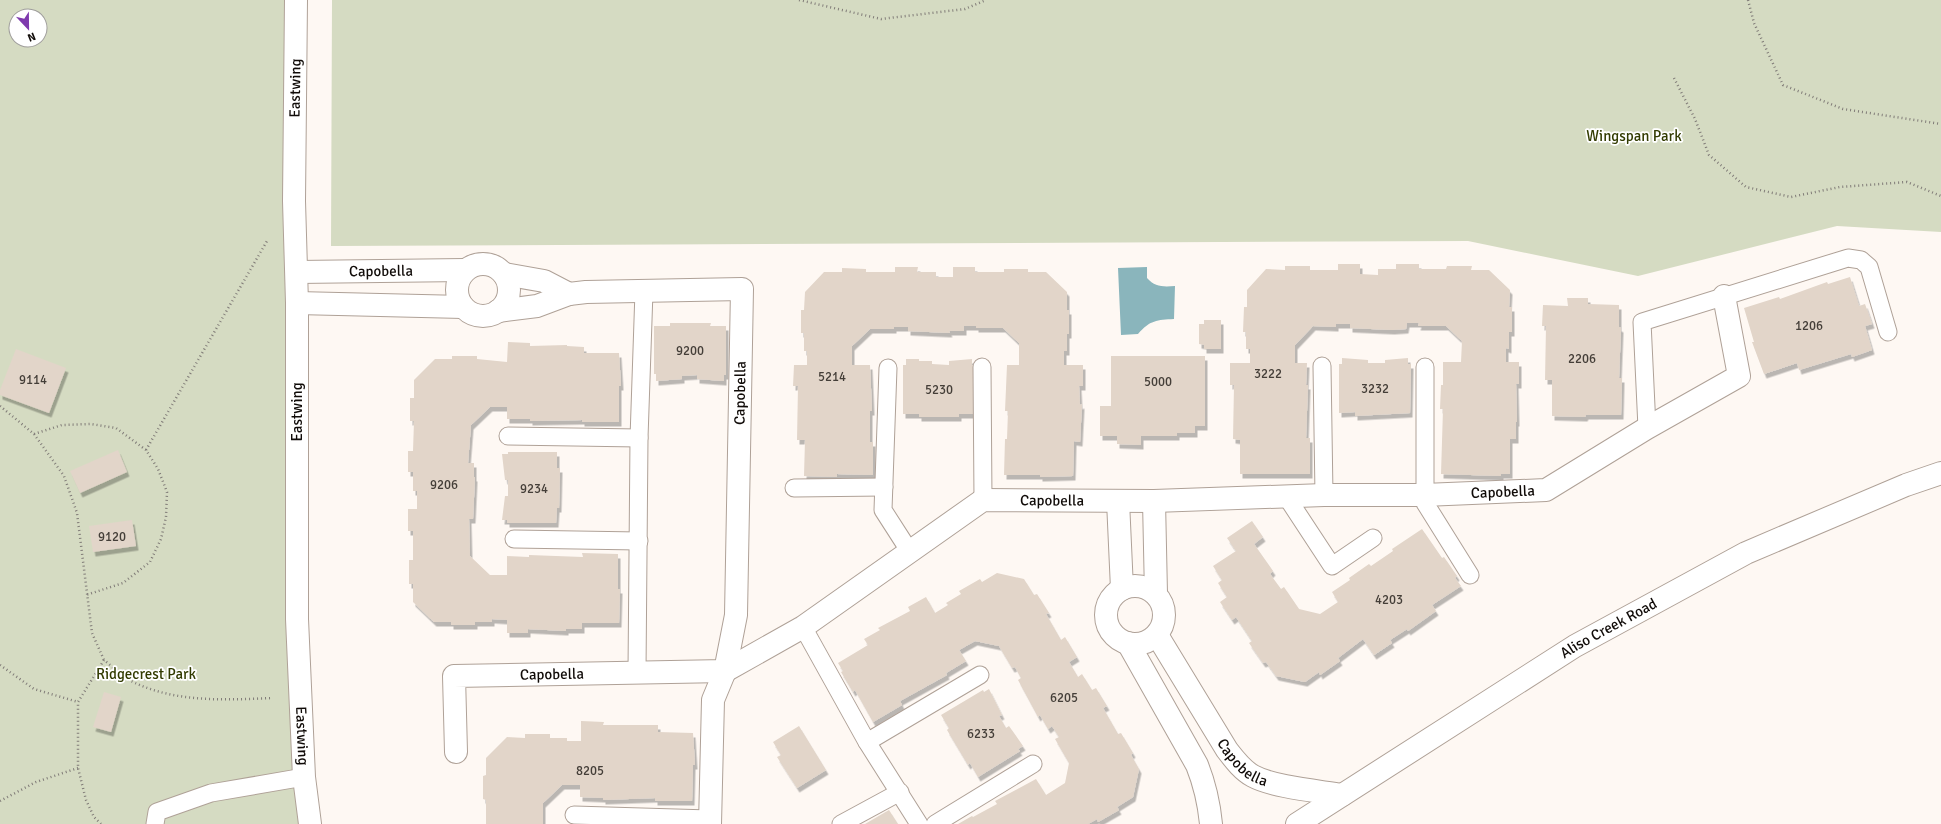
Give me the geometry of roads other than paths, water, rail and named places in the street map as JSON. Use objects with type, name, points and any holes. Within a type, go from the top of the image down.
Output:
[{"type":"street","name":"Eastwing","points":[[296,0],[294,201],[298,303],[297,619],[304,777],[310,824]]},
{"type":"street","name":"Capobella","points":[[297,272],[465,270],[481,263],[490,264],[504,274],[544,281],[568,294]]},
{"type":"street","points":[[463,307],[456,292],[460,277],[465,270]]},
{"type":"street","points":[[498,311],[504,305],[509,289],[504,274]]},
{"type":"street","name":"Capobella","points":[[298,303],[463,307],[476,315],[492,315],[498,311],[537,306],[568,294],[742,289],[736,616],[725,671],[713,700],[710,821]]},
{"type":"street","name":"Capobella","points":[[456,752],[454,676],[725,671],[803,627],[983,500],[1154,501],[1324,495],[1424,495],[1546,490],[1647,428],[1739,376],[1724,296]]},
{"type":"street","name":"Aliso Creek Road","points":[[1297,824],[1575,646],[1746,553],[1906,485],[1941,473]]},
{"type":"street","points":[[1118,501],[1122,589]]},
{"type":"street","points":[[1154,501],[1156,594],[1163,607],[1164,621],[1157,634],[1144,643],[1128,643],[1113,635],[1106,619],[1106,610],[1109,602],[1122,589],[1139,586],[1156,594]]},
{"type":"street","name":"Capobella","points":[[1157,634],[1227,750],[1238,764],[1252,776],[1264,782],[1342,795]]},
{"type":"street","points":[[1128,643],[1197,765],[1205,784],[1211,824]]},
{"type":"lane","points":[[1647,428],[1642,322],[1848,258],[1861,260],[1869,267],[1888,332]]},
{"type":"lane","points":[[637,672],[639,438],[644,291]]},
{"type":"lane","points":[[1322,366],[1324,495]]},
{"type":"lane","points":[[982,367],[983,500]]},
{"type":"lane","points":[[1425,367],[1425,503],[1470,576]]},
{"type":"lane","points":[[888,368],[883,510],[910,552]]},
{"type":"lane","points":[[508,436],[639,438]]},
{"type":"lane","points":[[794,488],[884,487]]},
{"type":"lane","points":[[1286,496],[1332,566],[1373,538]]},
{"type":"lane","points":[[514,539],[639,541]]},
{"type":"lane","points":[[803,627],[867,742],[920,824]]},
{"type":"lane","points":[[867,742],[980,675]]},
{"type":"lane","points":[[935,824],[1033,764]]},
{"type":"lane","points":[[155,824],[158,812],[211,793],[304,777]]},
{"type":"lane","points":[[842,824],[900,792]]},
{"type":"lane","points":[[574,815],[710,821]]},
{"type":"water","points":[[1147,267],[1147,278],[1150,281],[1156,285],[1175,286],[1174,319],[1150,323],[1138,334],[1121,335],[1118,268]]},
{"type":"park label","name":"Wingspan Park","points":[[1634,136]]},
{"type":"park label","name":"Ridgecrest Park","points":[[146,674]]}]
